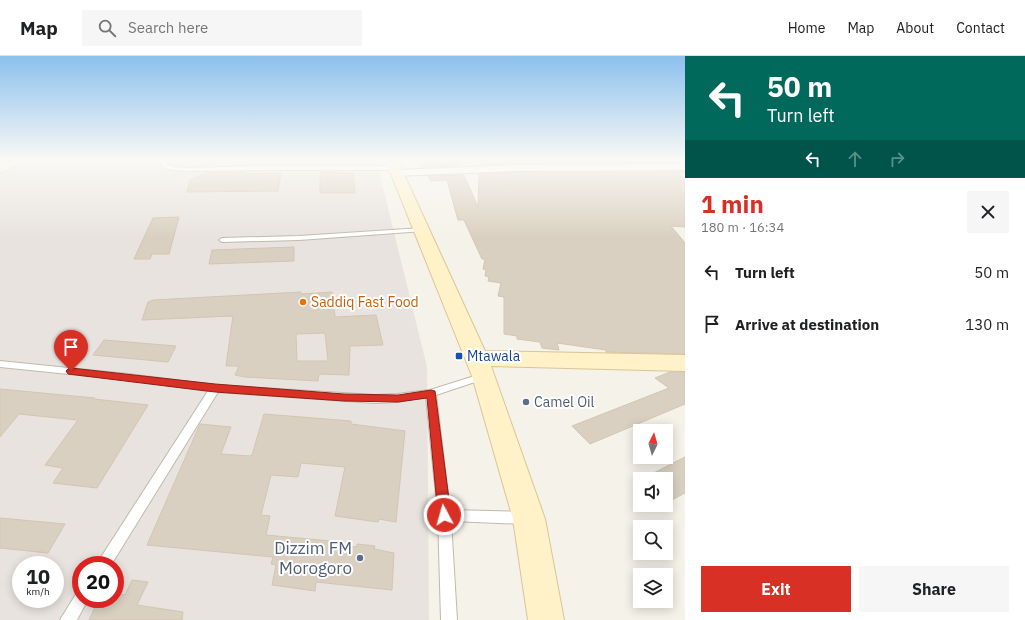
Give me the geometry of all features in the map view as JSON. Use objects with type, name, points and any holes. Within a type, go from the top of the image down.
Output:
[{"type":"main road","points":[[402,185],[480,367],[529,519],[546,620]]},
{"type":"main road","points":[[480,367],[685,363]]},
{"type":"lane","points":[[222,240],[299,238],[422,230]]},
{"type":"lane","points":[[0,364],[128,377],[215,388],[284,394],[375,398],[398,398],[431,393],[480,367]]},
{"type":"lane","points":[[109,556],[215,388]]},
{"type":"lane","points":[[431,393],[444,515],[449,620]]},
{"type":"lane","points":[[444,515],[529,519]]},
{"type":"lane","points":[[68,620],[75,608]]},
{"type":"shaded area","points":[[0,185],[382,185],[427,367],[429,620],[0,620]]},
{"type":"building","points":[[189,185],[279,185],[278,191],[187,192]]},
{"type":"building","points":[[320,185],[354,185],[355,193],[320,193]]},
{"type":"building","points":[[448,185],[469,185],[478,207],[479,185],[685,185],[685,227],[671,226],[685,243],[685,354],[606,352],[606,350],[557,343],[559,350],[542,348],[540,342],[517,339],[517,336],[504,334],[504,297],[498,296],[501,283],[488,281],[489,277],[485,276],[486,270],[483,269],[485,259],[482,259],[464,220],[458,220]]},
{"type":"building","points":[[179,217],[169,254],[152,254],[150,259],[134,259],[153,218]]},
{"type":"building","points":[[294,247],[294,261],[209,264],[212,250]]},
{"type":"building","points":[[301,292],[301,294],[332,292],[335,317],[376,315],[383,345],[350,346],[349,375],[319,374],[318,381],[245,377],[235,375],[239,366],[226,366],[233,316],[142,320],[148,302],[153,300]],"holes":[[[325,333],[328,361],[297,361],[296,334]]]},
{"type":"building","points":[[104,340],[176,346],[168,362],[93,355]]},
{"type":"building","points":[[670,372],[685,372],[685,404],[638,424],[633,424],[633,426],[590,444],[572,426],[669,388],[655,378]]},
{"type":"building","points":[[0,389],[95,398],[94,399],[148,405],[97,488],[53,483],[63,468],[45,465],[78,420],[19,414],[0,437]]},
{"type":"building","points":[[264,414],[351,421],[351,424],[405,431],[396,522],[379,519],[378,522],[335,516],[345,467],[301,463],[298,477],[271,475],[261,515],[270,516],[266,535],[331,541],[331,544],[357,547],[357,544],[375,546],[374,549],[394,553],[392,590],[316,582],[315,591],[272,585],[276,565],[271,564],[273,557],[147,545],[200,424],[231,427],[221,454],[250,456],[252,455]]},
{"type":"building","points":[[685,457],[685,493],[673,499],[673,472],[656,472]]},
{"type":"building","points":[[0,518],[65,524],[48,553],[0,548]]},
{"type":"building","points":[[132,580],[148,582],[137,605],[183,612],[182,620],[89,620],[95,608],[124,608],[125,595]]},
{"type":"place","name":"Saddiq Fast Food","points":[[303,302]]},
{"type":"place","name":"Mtawala","points":[[459,356]]},
{"type":"place","name":"Camel Oil","points":[[526,402]]},
{"type":"place","name":"Dizzim FM Morogoro","points":[[360,558]]},
{"type":"route","points":[[71,371],[215,388],[344,398],[398,398],[431,393],[444,515]]}]
